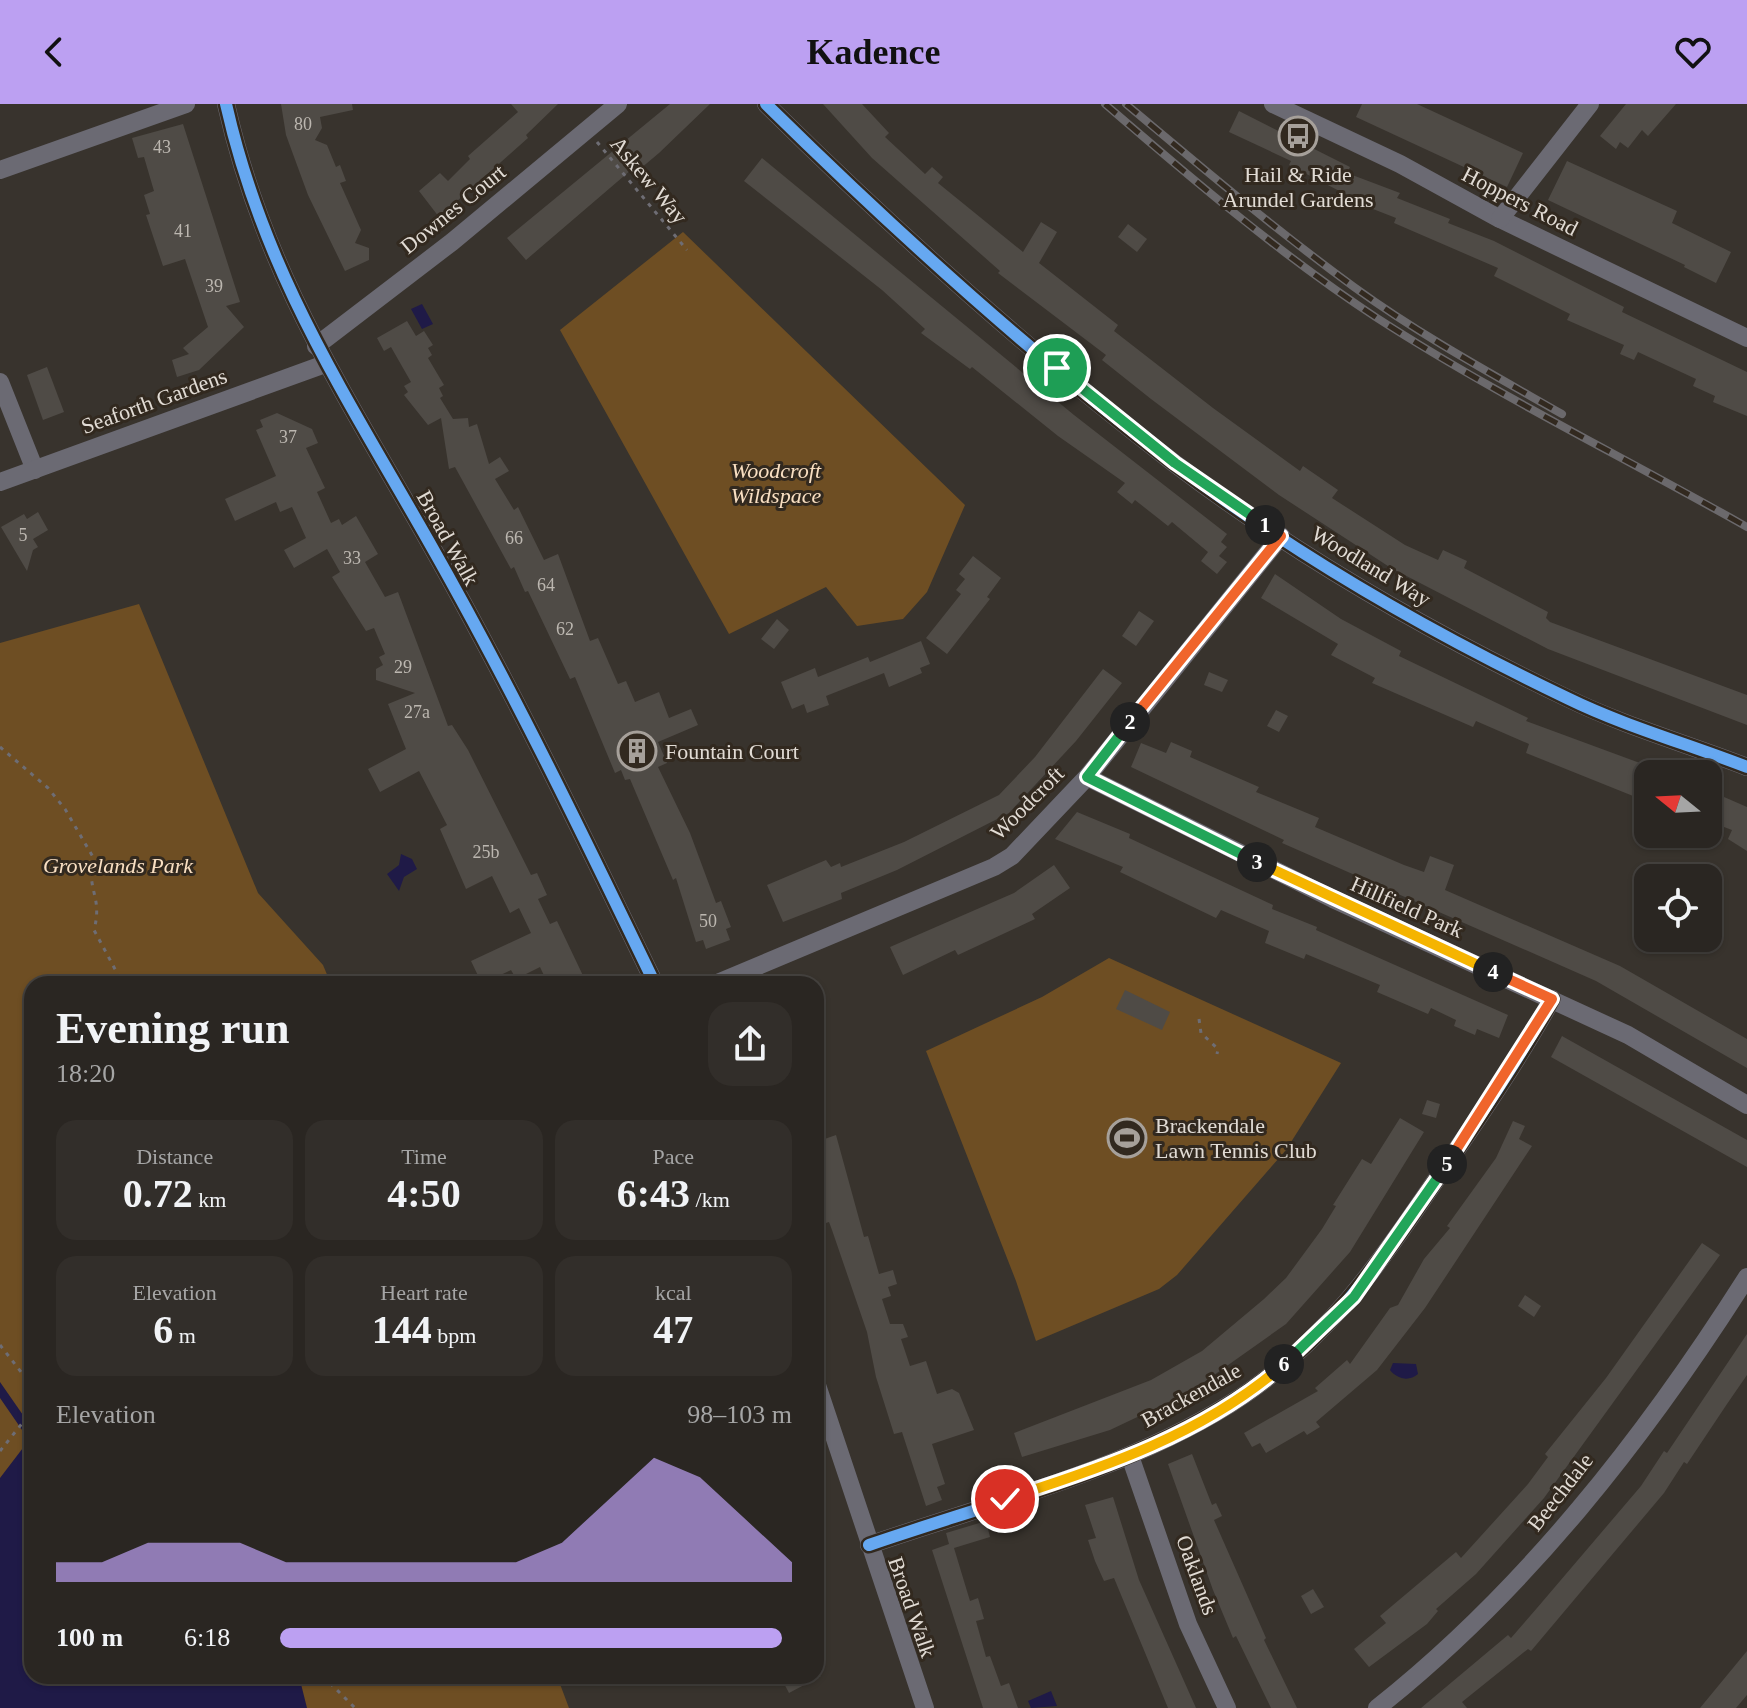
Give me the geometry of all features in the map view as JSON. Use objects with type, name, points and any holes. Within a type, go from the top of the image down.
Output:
[{"type":"street","points":[[0,170],[186,104]]},
{"type":"street","name":"Broad Walk","points":[[226,104],[254,206],[290,294],[325,364],[429,542],[534,735],[651,976]]},
{"type":"street","name":"Downes Court","points":[[316,346],[452,242],[618,104]]},
{"type":"street","name":"Woodland Way","points":[[766,104],[895,231],[1057,368],[1175,463],[1281,536],[1489,660],[1571,701],[1747,767]]},
{"type":"street","name":"Hoppers Road","points":[[1275,104],[1400,164],[1500,219],[1747,338]]},
{"type":"street","points":[[1500,219],[1590,104]]},
{"type":"street","name":"Seaforth Gardens","points":[[0,482],[325,364]]},
{"type":"street","points":[[0,382],[35,470]]},
{"type":"street","name":"Woodcroft","points":[[734,976],[994,867],[1012,856],[1087,777],[1281,536]]},
{"type":"street","name":"Hillfield Park","points":[[1087,777],[1333,899],[1628,1035],[1747,1105]]},
{"type":"street","name":"Brackendale","points":[[869,1545],[1130,1456],[1201,1420],[1270,1377],[1354,1297],[1465,1139],[1552,999]]},
{"type":"street","name":"Beechdale","points":[[1377,1708],[1529,1569],[1637,1434],[1747,1277]]},
{"type":"street","name":"Broad Walk","points":[[824,1407],[925,1708]]},
{"type":"street","name":"Oaklands","points":[[1130,1456],[1188,1624],[1227,1708]]},
{"type":"path","points":[[0,747],[48,788],[93,857],[89,880],[100,907],[94,930],[119,976]]},
{"type":"path","points":[[1199,1019],[1201,1033],[1218,1049],[1217,1054]]},
{"type":"path","points":[[0,1345],[24,1376]]},
{"type":"path","points":[[0,1451],[24,1420]]},
{"type":"path","points":[[331,1684],[355,1708]]},
{"type":"green space","name":"Woodcroft Wildspace","points":[[683,232],[965,505],[927,592],[903,619],[857,626],[826,587],[729,634],[560,330]]},
{"type":"green space","name":"Grovelands Park","points":[[139,604],[258,893],[323,965],[328,976],[24,976],[24,1684],[560,1684],[569,1708],[0,1708],[0,643]]},
{"type":"green space","name":"Brackendale Lawn Tennis Club","points":[[1109,958],[1341,1063],[1286,1150],[1177,1275],[1159,1289],[1036,1341],[1016,1281],[926,1051],[1042,997]]},
{"type":"shaded area","points":[[422,304],[433,324],[422,329],[411,309]]},
{"type":"shaded area","points":[[401,854],[412,859],[417,869],[404,877],[399,891],[387,874],[399,865]]},
{"type":"shaded area","points":[[1393,1363],[1416,1364],[1418,1374],[1407,1379],[1400,1377],[1390,1370]]},
{"type":"shaded area","points":[[0,1382],[24,1416],[24,1433],[0,1398]]},
{"type":"shaded area","points":[[24,1447],[24,1684],[301,1684],[307,1708],[0,1708],[0,1478]]},
{"type":"shaded area","points":[[1051,1691],[1057,1706],[1031,1708],[1028,1701]]},
{"type":"building","points":[[281,104],[352,104],[353,110],[320,117],[322,128],[315,140],[327,145],[336,167],[340,165],[346,181],[340,183],[361,230],[355,243],[369,248],[369,260],[345,271],[308,195],[286,135]]},
{"type":"building","points":[[511,104],[558,104],[526,135],[528,138],[439,217],[419,191],[440,173],[448,181],[470,159],[468,156],[518,112]]},
{"type":"building","points":[[670,104],[710,104],[659,153],[634,174],[631,170],[526,260],[507,238]]},
{"type":"building","points":[[823,104],[862,104],[889,133],[885,137],[925,174],[932,167],[943,177],[938,183],[1023,252],[1041,222],[1057,232],[1039,263],[1118,325],[1114,331],[1213,408],[1300,471],[1303,466],[1338,490],[1332,498],[1405,545],[1438,560],[1443,550],[1467,561],[1464,568],[1548,612],[1546,618],[1550,622],[1747,695],[1747,725],[1548,649],[1391,568],[1279,495],[1151,399],[1102,360],[1106,355],[998,273],[1000,271],[872,158]]},
{"type":"building","points":[[1362,104],[1417,104],[1523,153],[1507,187],[1356,117]]},
{"type":"building","points":[[1626,104],[1676,104],[1648,136],[1642,130],[1628,148],[1620,142],[1616,149],[1600,136]]},
{"type":"building","points":[[1239,111],[1350,167],[1347,173],[1400,193],[1397,198],[1450,219],[1448,223],[1494,241],[1624,307],[1622,312],[1747,372],[1747,416],[1713,402],[1715,396],[1693,386],[1696,379],[1638,352],[1634,360],[1620,354],[1624,345],[1567,320],[1570,314],[1494,276],[1498,268],[1394,223],[1396,218],[1350,200],[1351,197],[1289,165],[1291,161],[1229,132]]},
{"type":"building","points":[[183,124],[240,302],[226,306],[244,327],[199,370],[177,377],[172,360],[189,354],[183,348],[208,327],[185,259],[163,266],[146,215],[150,214],[144,195],[154,191],[144,157],[138,158],[132,138]]},
{"type":"building","points":[[762,158],[1074,415],[1227,534],[1221,542],[1227,547],[1219,556],[1227,562],[1217,574],[1201,561],[1208,552],[1172,522],[1168,526],[1135,500],[1132,504],[1117,492],[1125,483],[1058,436],[972,367],[970,369],[921,333],[925,329],[882,290],[744,181]]},
{"type":"building","points":[[1567,161],[1677,211],[1672,223],[1731,252],[1716,283],[1685,265],[1548,200]]},
{"type":"building","points":[[1128,224],[1147,239],[1137,252],[1118,237]]},
{"type":"building","points":[[407,321],[416,336],[424,331],[433,345],[428,348],[432,355],[428,358],[444,385],[439,388],[443,396],[440,398],[453,419],[468,418],[469,427],[477,424],[489,464],[500,457],[509,471],[495,479],[514,510],[518,507],[544,560],[558,554],[590,641],[598,638],[618,684],[626,681],[635,702],[659,692],[669,718],[691,709],[698,725],[658,742],[667,763],[658,767],[690,833],[716,903],[721,901],[731,927],[726,929],[730,940],[706,949],[703,940],[696,942],[676,878],[673,880],[630,779],[625,780],[621,770],[615,773],[575,677],[570,679],[528,591],[525,592],[514,567],[511,569],[455,467],[449,469],[441,418],[428,425],[404,395],[408,392],[404,386],[411,382],[391,347],[384,351],[377,338]]},
{"type":"building","points":[[47,367],[64,412],[43,420],[27,375]]},
{"type":"building","points":[[277,413],[312,429],[318,443],[306,448],[325,488],[317,492],[331,523],[339,519],[342,525],[356,516],[378,554],[365,562],[385,597],[398,592],[448,726],[452,725],[468,750],[531,875],[537,873],[547,895],[538,899],[550,924],[557,921],[583,976],[544,976],[540,967],[522,976],[514,976],[511,970],[499,976],[478,976],[471,961],[531,933],[519,908],[510,913],[492,876],[466,889],[440,829],[447,825],[419,771],[380,792],[368,769],[406,749],[388,704],[415,693],[376,680],[376,669],[383,665],[379,657],[385,654],[374,628],[366,631],[332,577],[340,572],[327,549],[294,568],[284,550],[306,538],[292,507],[280,512],[276,502],[235,521],[225,499],[276,476],[256,430],[263,427],[260,420]]},
{"type":"building","points":[[38,512],[48,530],[33,539],[38,547],[33,550],[27,571],[1,527],[24,514],[27,519]]},
{"type":"building","points":[[973,556],[1001,578],[987,597],[990,599],[947,654],[926,638],[961,594],[956,590],[965,579],[959,574]]},
{"type":"building","points":[[1275,574],[1341,619],[1401,651],[1399,656],[1528,718],[1526,721],[1634,761],[1634,796],[1526,753],[1529,744],[1476,721],[1473,727],[1372,683],[1375,678],[1331,655],[1338,644],[1261,598]]},
{"type":"building","points":[[1139,611],[1154,621],[1136,646],[1122,636]]},
{"type":"building","points":[[777,619],[789,630],[774,649],[761,639]]},
{"type":"building","points":[[921,641],[930,664],[920,668],[922,673],[889,687],[884,673],[826,696],[829,705],[807,713],[804,704],[792,709],[781,682],[815,668],[818,677],[868,657],[870,662]]},
{"type":"building","points":[[1103,669],[1122,683],[1076,741],[1009,813],[897,870],[841,893],[842,899],[783,922],[767,885],[826,860],[831,867],[840,863],[841,867],[904,842],[999,795],[1035,757]]},
{"type":"building","points":[[1209,672],[1228,680],[1222,692],[1204,685]]},
{"type":"building","points":[[1276,710],[1288,716],[1279,732],[1267,726]]},
{"type":"building","points":[[1171,742],[1192,751],[1190,757],[1259,787],[1256,792],[1319,818],[1315,827],[1424,872],[1430,856],[1454,865],[1445,890],[1620,966],[1747,1039],[1747,1068],[1596,981],[1282,843],[1284,840],[1131,767],[1141,743],[1166,753]]},
{"type":"building","points":[[1722,796],[1747,807],[1747,851],[1728,839],[1732,830],[1722,826]]},
{"type":"building","points":[[1077,812],[1130,834],[1129,838],[1273,905],[1272,909],[1317,927],[1316,930],[1508,1015],[1499,1038],[1477,1029],[1475,1035],[1454,1026],[1456,1020],[1431,1008],[1428,1014],[1377,992],[1380,985],[1306,954],[1304,959],[1265,943],[1269,931],[1221,910],[1216,918],[1120,872],[1123,867],[1055,839]]},
{"type":"building","points":[[1054,865],[1070,888],[1032,914],[1035,919],[958,955],[955,950],[903,975],[890,947],[1014,893]]},
{"type":"building","points":[[1125,990],[1170,1012],[1162,1030],[1116,1009]]},
{"type":"building","points":[[1562,1036],[1747,1140],[1747,1167],[1551,1057]]},
{"type":"building","points":[[1427,1100],[1440,1104],[1436,1118],[1422,1114]]},
{"type":"building","points":[[1400,1118],[1424,1132],[1350,1252],[1286,1324],[1190,1392],[1110,1430],[1022,1457],[1014,1433],[1151,1380],[1202,1351],[1264,1299],[1286,1278],[1322,1229],[1362,1159],[1371,1164]]},
{"type":"building","points":[[1513,1121],[1525,1126],[1519,1139],[1532,1146],[1425,1308],[1377,1370],[1316,1422],[1320,1427],[1307,1435],[1304,1431],[1266,1453],[1260,1443],[1252,1447],[1244,1433],[1318,1391],[1315,1388],[1347,1360],[1350,1364],[1390,1308],[1398,1305],[1424,1259],[1450,1228],[1447,1226],[1496,1158]]},
{"type":"building","points":[[836,1135],[864,1237],[868,1236],[879,1274],[893,1270],[897,1284],[888,1287],[891,1296],[882,1299],[890,1324],[903,1324],[908,1337],[901,1339],[910,1366],[926,1361],[937,1394],[952,1389],[959,1393],[974,1430],[932,1444],[945,1484],[937,1487],[942,1500],[926,1506],[902,1432],[894,1434],[876,1377],[867,1332],[829,1222],[824,1224],[824,1139]]},
{"type":"building","points":[[1702,1243],[1720,1255],[1544,1498],[1476,1574],[1436,1609],[1438,1611],[1427,1624],[1369,1667],[1354,1649],[1386,1623],[1380,1616],[1456,1552],[1461,1558],[1528,1484],[1548,1457],[1545,1454],[1606,1378]]},
{"type":"building","points":[[1525,1295],[1541,1306],[1534,1317],[1518,1306]]},
{"type":"building","points":[[1747,1334],[1747,1375],[1687,1464],[1684,1462],[1664,1493],[1531,1651],[1528,1649],[1462,1702],[1467,1708],[1421,1708],[1508,1635],[1511,1638],[1641,1486],[1664,1451],[1667,1453]]},
{"type":"building","points":[[1192,1454],[1212,1505],[1216,1503],[1222,1516],[1214,1520],[1266,1638],[1264,1640],[1297,1708],[1271,1708],[1236,1636],[1233,1638],[1213,1590],[1168,1464]]},
{"type":"building","points":[[1113,1497],[1139,1580],[1196,1708],[1168,1708],[1114,1578],[1104,1581],[1095,1561],[1088,1540],[1096,1538],[1085,1505]]},
{"type":"building","points":[[986,1521],[990,1537],[954,1548],[970,1601],[978,1598],[984,1619],[976,1621],[986,1657],[990,1656],[1001,1686],[1009,1683],[1018,1708],[983,1708],[932,1550],[949,1544],[946,1533]]},
{"type":"building","points":[[1313,1589],[1324,1607],[1311,1614],[1301,1596]]},
{"type":"building","points":[[1747,1651],[1747,1695],[1736,1708],[1700,1708]]},
{"type":"building","points":[[784,1684],[806,1684],[789,1693]]},
{"type":"railway","points":[[1105,104],[1272,242],[1377,318],[1514,400],[1747,527]]},
{"type":"railway","points":[[1126,104],[1267,221],[1379,305],[1562,414]]},
{"type":"cycle path","points":[[226,104],[262,223],[310,331],[489,651],[651,976]]},
{"type":"cycle path","points":[[766,104],[1015,335],[1174,463],[1267,529],[1364,590],[1516,673],[1611,717],[1747,767]]},
{"type":"cycle path","points":[[869,1545],[1054,1484],[1144,1449],[1230,1404],[1264,1380],[1324,1327],[1374,1267],[1486,1106],[1552,999]]},
{"type":"place","name":"Hail & Ride Arundel Gardens","points":[[1298,136]]},
{"type":"place","name":"Fountain Court","points":[[637,751]]},
{"type":"place","name":"Brackendale Lawn Tennis Club","points":[[1127,1138]]},
{"type":"route","points":[[1005,1499],[1130,1456],[1201,1420],[1270,1377],[1315,1338],[1354,1297],[1414,1212],[1465,1139],[1552,999],[1333,899],[1087,777],[1281,536],[1175,463],[1057,368]]}]
